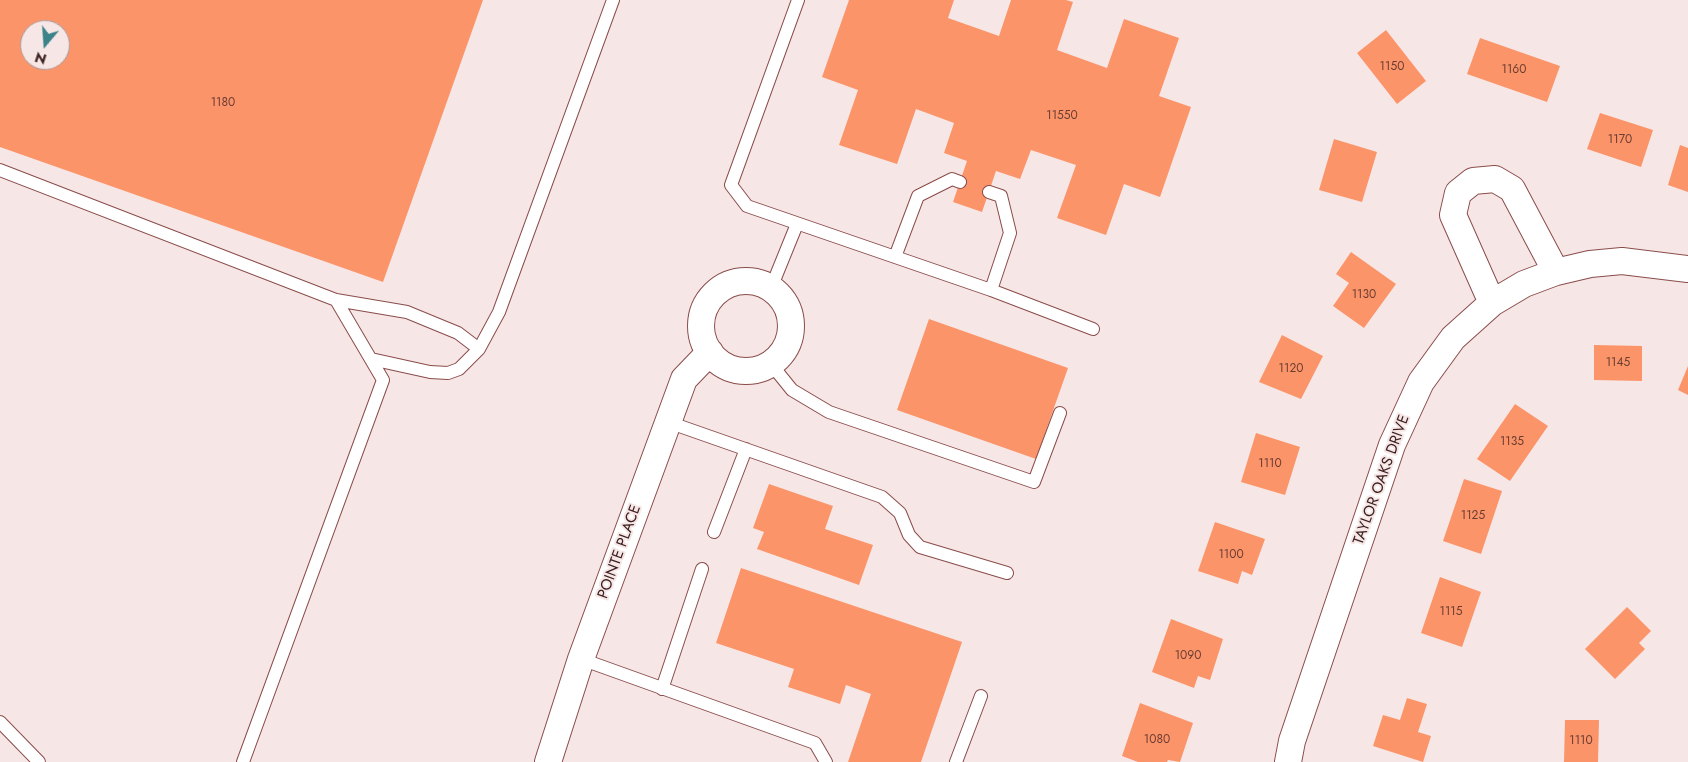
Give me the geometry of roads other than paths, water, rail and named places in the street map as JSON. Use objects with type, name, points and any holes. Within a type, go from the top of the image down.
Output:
[{"type":"street","points":[[1492,303],[1453,215],[1458,193],[1473,181],[1495,179],[1512,189],[1556,272]]},
{"type":"street","name":"TAYLOR OAKS DRIVE","points":[[1288,762],[1292,741],[1392,445],[1426,375],[1453,338],[1492,303],[1524,284],[1556,272],[1590,264],[1622,261],[1688,269]]},
{"type":"street","points":[[734,283],[759,283],[771,288],[788,307],[791,332],[788,344],[781,356],[758,370],[744,371],[731,368],[719,362],[710,352],[704,341],[702,323],[706,306],[713,296],[723,288],[734,283]]},
{"type":"street","name":"POINTE PLACE","points":[[554,760],[581,659],[684,379],[710,352]]},
{"type":"lane","points":[[371,359],[430,372],[448,373],[460,370],[478,349],[499,312],[613,0]]},
{"type":"lane","points":[[798,0],[731,186],[747,206],[991,290],[1093,329]]},
{"type":"lane","points":[[0,170],[336,300],[407,312],[458,333],[478,349]]},
{"type":"lane","points":[[895,257],[918,196],[952,179],[960,182]]},
{"type":"lane","points":[[989,192],[1001,196],[1010,233],[991,290]]},
{"type":"lane","points":[[771,288],[797,224]]},
{"type":"lane","points":[[243,762],[383,380],[336,300]]},
{"type":"lane","points":[[770,364],[792,390],[829,412],[1034,482],[1060,413]]},
{"type":"lane","points":[[668,422],[882,497],[900,513],[909,535],[920,547],[1007,573]]},
{"type":"lane","points":[[714,532],[746,449]]},
{"type":"lane","points":[[662,689],[702,569]]},
{"type":"lane","points":[[581,659],[815,743],[826,762]]},
{"type":"lane","points":[[956,762],[981,696]]},
{"type":"lane","points":[[0,722],[39,762]]}]
